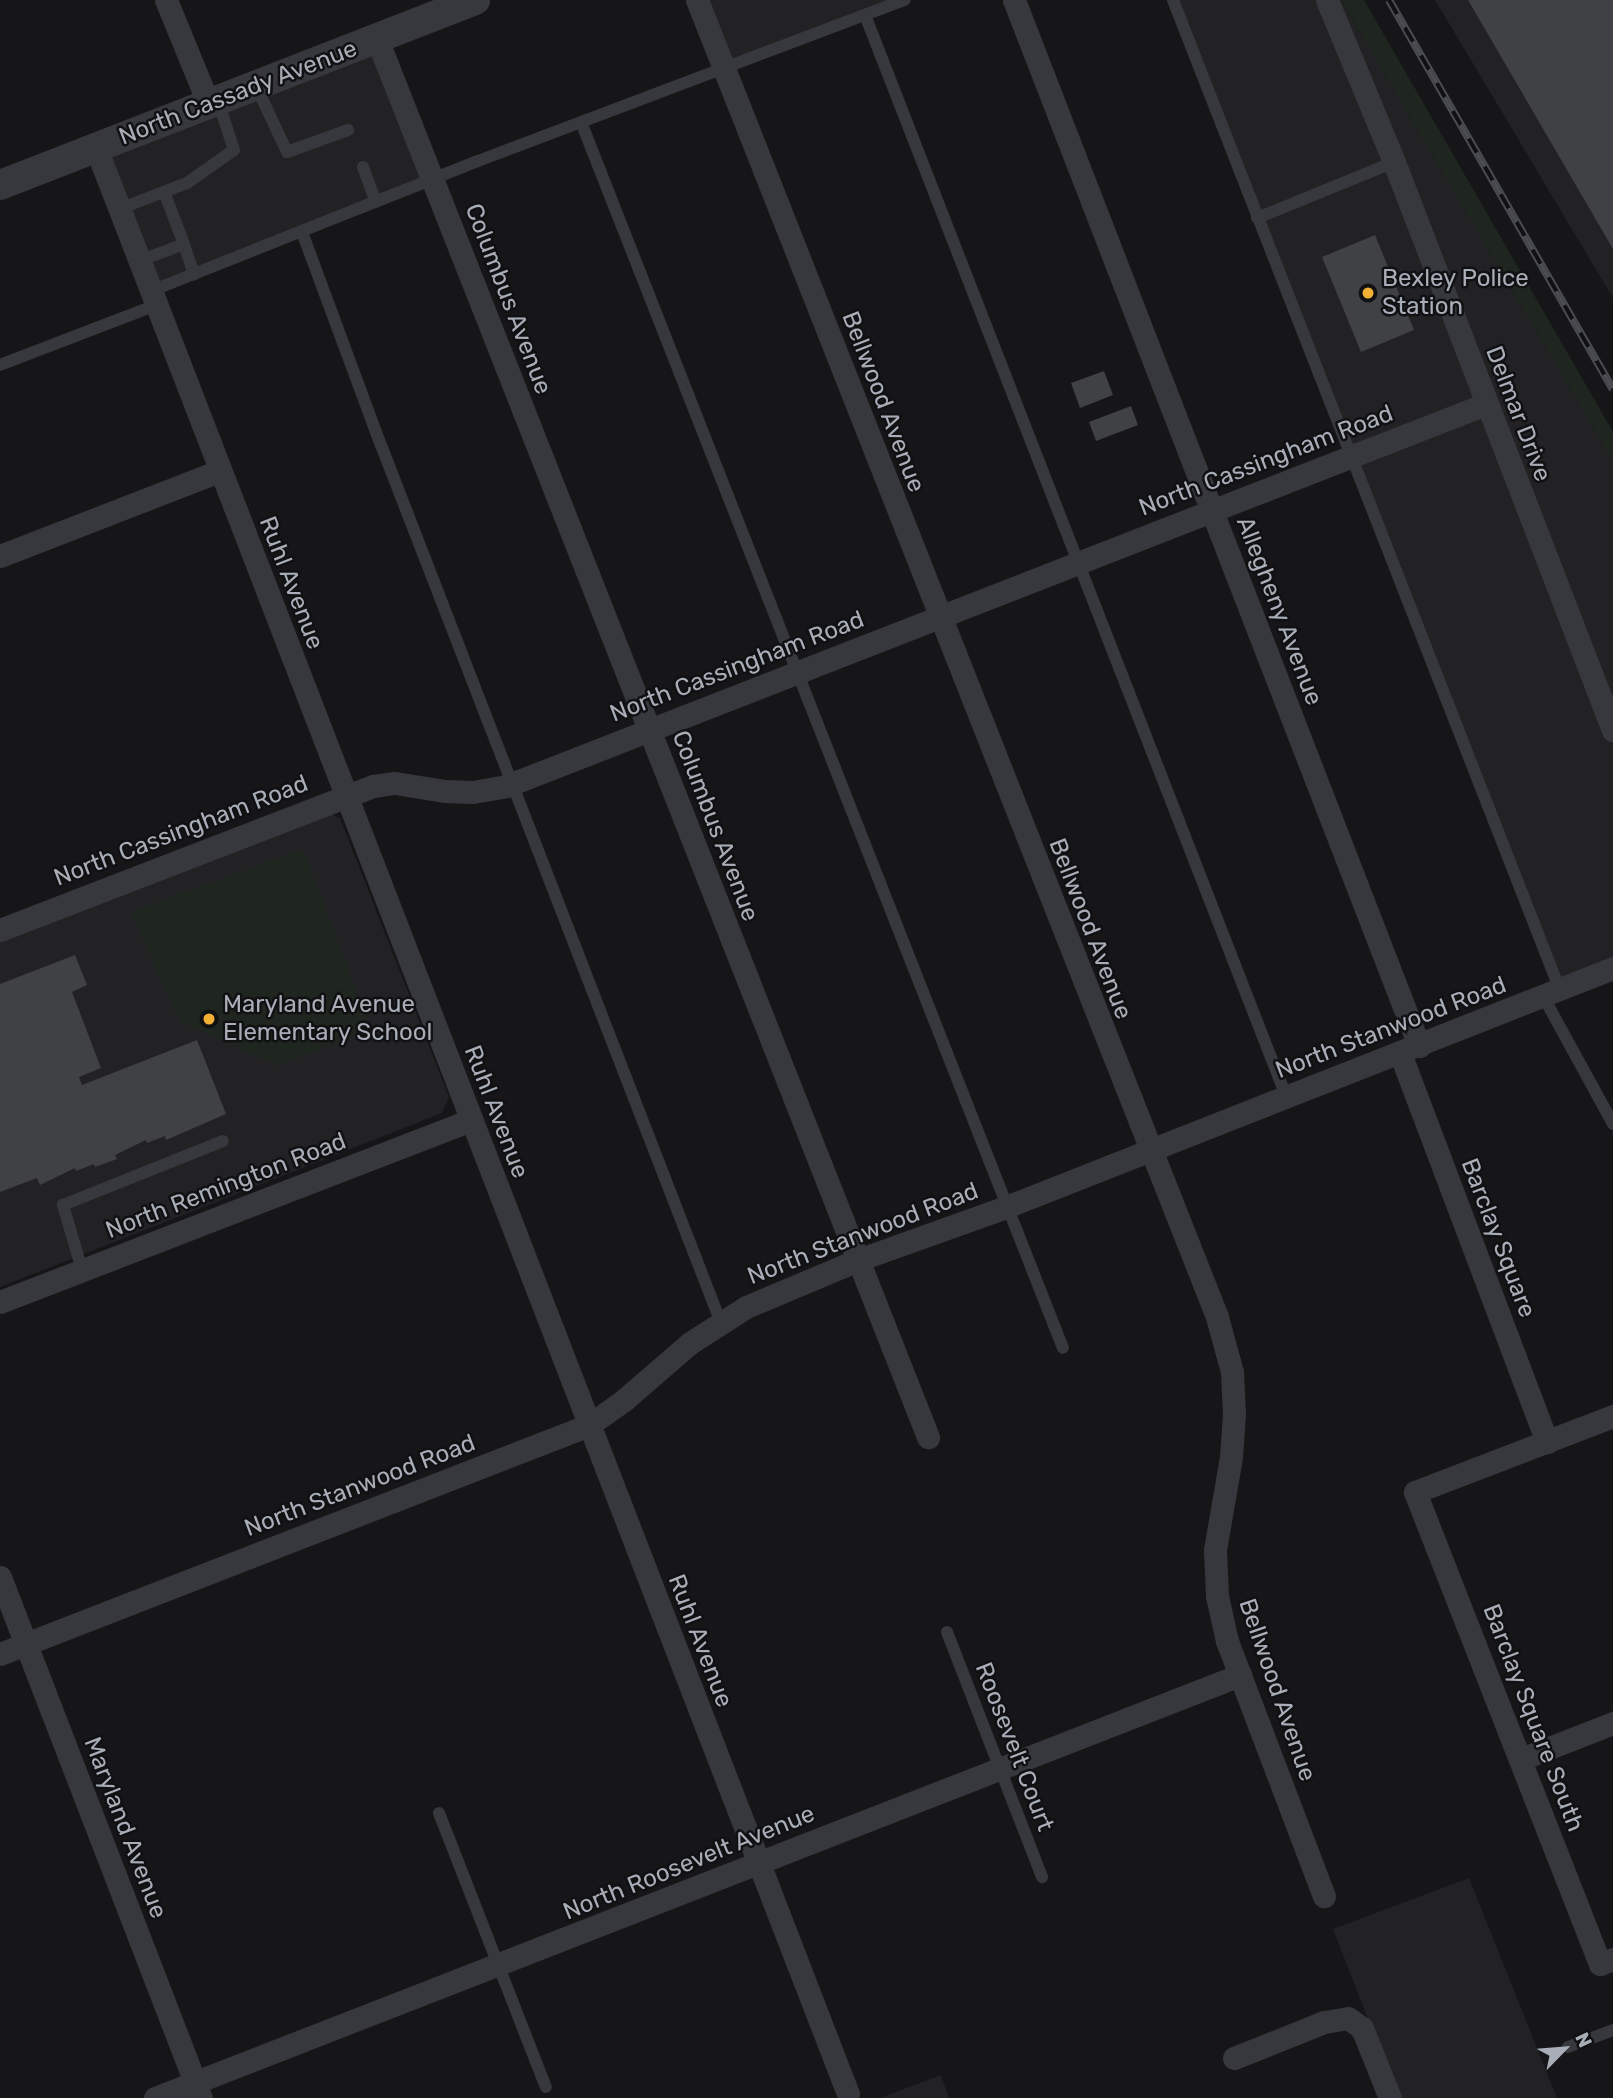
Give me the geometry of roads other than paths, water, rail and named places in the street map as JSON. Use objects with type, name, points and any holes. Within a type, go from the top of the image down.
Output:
[{"type":"street","points":[[166,0],[213,103]]},
{"type":"street","name":"North Cassady Avenue","points":[[0,185],[475,0]]},
{"type":"street","name":"Bellwood Avenue","points":[[697,0],[1214,1309],[1232,1372],[1234,1414],[1231,1457],[1215,1550],[1217,1595],[1227,1641],[1324,1896]]},
{"type":"street","name":"Allegheny Avenue","points":[[1014,0],[1212,510],[1409,1049]]},
{"type":"street","name":"Delmar Drive","points":[[1327,0],[1394,162],[1613,730]]},
{"type":"street","name":"Columbus Avenue","points":[[377,39],[928,1437]]},
{"type":"street","name":"Ruhl Avenue","points":[[96,148],[849,2096]]},
{"type":"street","name":"North Cassingham Road","points":[[0,930],[373,786],[395,783],[445,791],[473,792],[513,783],[1486,404]]},
{"type":"street","points":[[0,556],[219,471]]},
{"type":"street","name":"North Stanwood Road","points":[[0,1654],[589,1425],[624,1400],[690,1343],[746,1307],[858,1260],[1008,1206],[1613,968]]},
{"type":"street","name":"Barclay Square","points":[[1409,1049],[1547,1442]]},
{"type":"street","name":"North Remington Road","points":[[0,1302],[471,1121]]},
{"type":"street","points":[[1547,1442],[1613,1416]]},
{"type":"street","name":"Barclay Square South","points":[[1547,1442],[1415,1492],[1521,1759],[1607,1962]]},
{"type":"street","name":"Maryland Avenue","points":[[0,1577],[198,2090]]},
{"type":"street","name":"North Roosevelt Avenue","points":[[155,2098],[198,2090],[499,1966],[1240,1675]]},
{"type":"street","points":[[1521,1759],[1613,1723]]},
{"type":"street","points":[[1234,2058],[1324,2022],[1342,2018],[1354,2020],[1368,2040],[1390,2098]]},
{"type":"lane","points":[[0,365],[153,298],[194,274],[581,122],[891,3],[905,0]]},
{"type":"lane","points":[[1173,0],[1351,456],[1552,993],[1613,1124]]},
{"type":"lane","points":[[865,15],[1286,1096]]},
{"type":"lane","points":[[256,86],[287,152],[348,130]]},
{"type":"lane","points":[[120,209],[187,183],[234,149],[213,103]]},
{"type":"lane","points":[[581,122],[1063,1348]]},
{"type":"lane","points":[[1257,218],[1394,162]]},
{"type":"lane","points":[[363,167],[376,202]]},
{"type":"lane","points":[[164,192],[194,274]]},
{"type":"lane","points":[[302,232],[381,445],[721,1323]]},
{"type":"lane","points":[[139,261],[184,244]]},
{"type":"lane","points":[[82,1270],[63,1205],[223,1141]]},
{"type":"lane","name":"Roosevelt Court","points":[[947,1632],[1042,1877]]},
{"type":"lane","points":[[439,1813],[546,2087]]},
{"type":"lane","points":[[1568,2047],[1613,2030]]},
{"type":"railway","points":[[1389,0],[1613,389]]},
{"type":"place","name":"Bexley Police Station","points":[[1368,293]]},
{"type":"place","name":"Maryland Avenue Elementary School","points":[[209,1019]]}]
